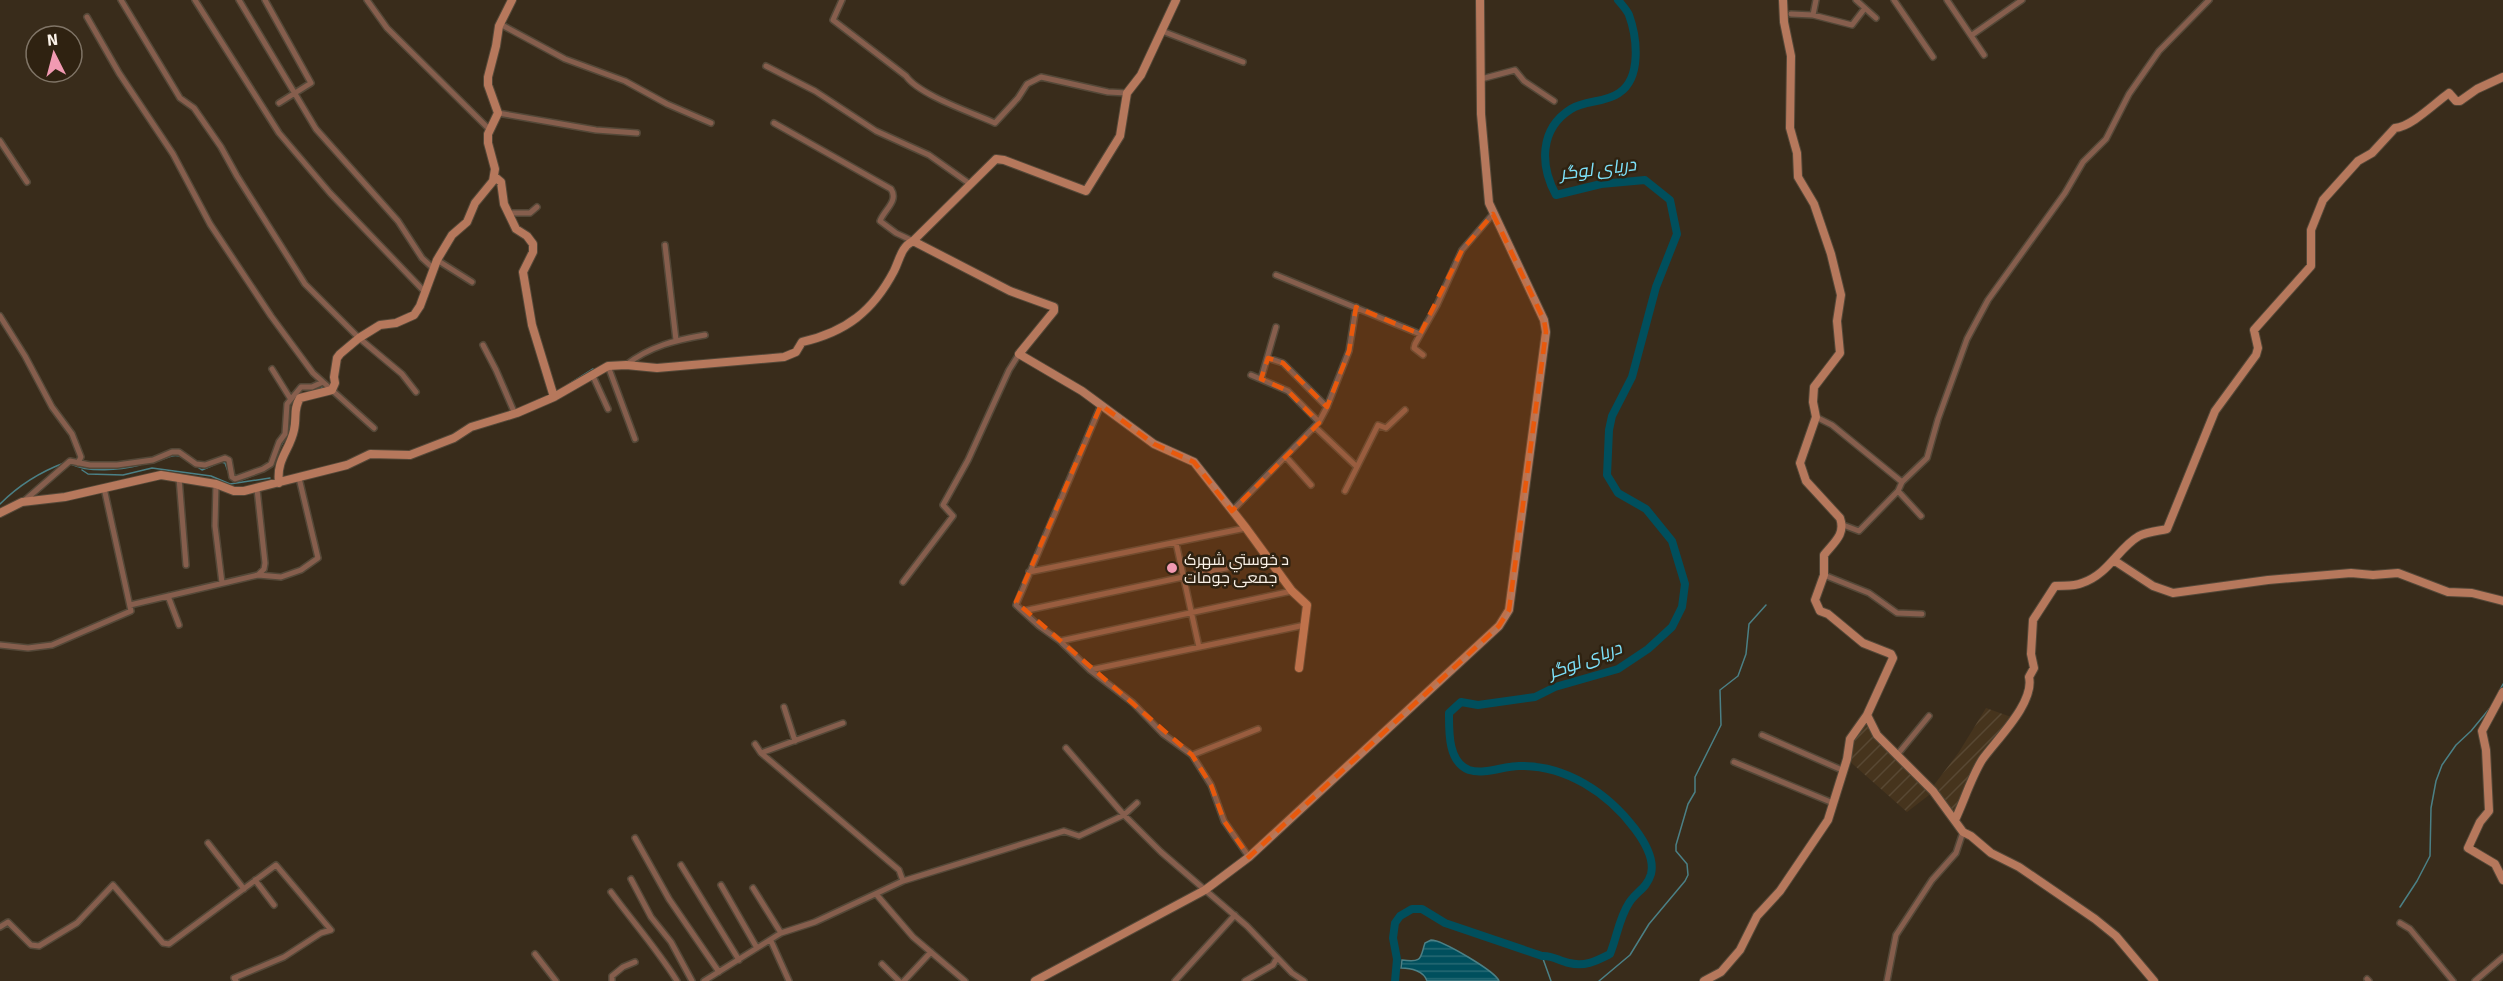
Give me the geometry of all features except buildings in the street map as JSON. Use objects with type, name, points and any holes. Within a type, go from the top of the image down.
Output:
[{"type":"street","points":[[121,0],[180,98],[194,108],[305,284],[359,338],[402,374],[416,392]]},
{"type":"street","points":[[195,0],[279,133],[330,193],[422,289],[426,290]]},
{"type":"street","points":[[239,0],[316,129],[398,221],[422,258],[435,270]]},
{"type":"street","points":[[265,0],[311,84],[279,103]]},
{"type":"street","points":[[367,0],[387,28],[490,130]]},
{"type":"street","points":[[332,390],[335,383],[337,358],[359,338],[380,325],[396,323],[414,315],[435,270],[437,260],[452,235],[467,222],[475,203],[489,188],[494,176],[493,157],[488,143],[490,130],[498,113],[488,82],[500,24],[512,0]]},
{"type":"street","points":[[842,0],[833,20],[906,76],[911,83],[940,99],[995,123],[1018,98],[1027,84],[1041,77],[1108,92],[1127,93]]},
{"type":"street","points":[[22,502],[65,497],[161,476],[216,484],[234,491],[257,489],[347,465],[370,454],[410,455],[454,438],[471,427],[515,414],[608,366],[657,368],[784,357],[796,352],[802,342],[821,338],[860,317],[893,272],[905,245],[913,241],[996,159],[1086,191],[1102,169],[1120,136],[1127,93],[1141,75],[1176,0]]},
{"type":"street","points":[[1035,981],[1205,890],[1249,857],[1499,626],[1509,610],[1546,332],[1544,320],[1493,214],[1487,189],[1481,79],[1480,0]]},
{"type":"street","points":[[1704,981],[1721,972],[1740,950],[1757,916],[1779,891],[1828,820],[1853,731],[1867,715],[1893,656],[1863,643],[1828,614],[1820,611],[1815,596],[1824,575],[1824,555],[1842,532],[1843,525],[1840,518],[1806,480],[1800,468],[1801,457],[1816,417],[1813,402],[1814,387],[1840,353],[1837,321],[1842,295],[1814,204],[1798,177],[1797,153],[1789,120],[1791,56],[1784,22],[1783,0]]},
{"type":"street","points":[[1813,15],[1816,0]]},
{"type":"street","points":[[1856,0],[1876,18]]},
{"type":"street","points":[[1894,0],[1932,57]]},
{"type":"street","points":[[1947,0],[1984,56]]},
{"type":"street","points":[[1972,35],[2022,0]]},
{"type":"street","points":[[1843,525],[1859,531],[1898,491],[1902,482],[1927,458],[1938,419],[1967,339],[1988,300],[2066,193],[2083,162],[2106,140],[2129,94],[2159,51],[2210,0]]},
{"type":"street","points":[[1791,14],[1813,15],[1852,25],[1865,8]]},
{"type":"street","points":[[87,17],[119,73],[173,154],[216,233],[271,316],[323,382],[375,428]]},
{"type":"street","points":[[500,24],[565,59],[625,81],[667,104],[711,123]]},
{"type":"street","points":[[1162,31],[1243,62]]},
{"type":"street","points":[[766,66],[815,91],[876,131],[929,155],[970,184]]},
{"type":"street","points":[[1481,79],[1515,70],[1524,81],[1554,101]]},
{"type":"street","points":[[1955,820],[1981,761],[2017,714],[2031,686],[2029,677],[2034,668],[2030,647],[2033,620],[2055,586],[2082,584],[2115,561],[2122,550],[2138,537],[2167,529],[2221,399],[2252,362],[2259,348],[2254,330],[2311,266],[2311,230],[2314,219],[2327,195],[2358,161],[2372,153],[2395,128],[2402,128],[2414,118],[2422,116],[2449,93],[2460,101],[2477,89],[2503,77]]},
{"type":"street","points":[[498,113],[596,130],[637,133]]},
{"type":"street","points":[[774,123],[891,189],[894,193],[894,200],[880,221],[896,233],[1010,291],[1054,307],[1054,311],[1009,370],[968,459],[943,505],[953,516],[903,582]]},
{"type":"street","points":[[0,141],[27,182]]},
{"type":"street","points":[[494,176],[501,182],[508,213],[516,229],[527,236],[533,244],[534,252],[523,272],[532,325],[553,394]]},
{"type":"street","points":[[508,213],[530,213],[537,207]]},
{"type":"street","points":[[1423,355],[1414,348],[1420,334],[1437,305],[1462,250],[1493,214]]},
{"type":"street","points":[[666,245],[676,340]]},
{"type":"street","points":[[437,260],[472,282]]},
{"type":"street","points":[[1276,275],[1420,334]]},
{"type":"street","points":[[1232,511],[1317,424],[1328,407],[1349,351],[1356,307]]},
{"type":"street","points":[[0,316],[25,356],[52,407],[72,434],[80,460]]},
{"type":"street","points":[[1261,379],[1275,327]]},
{"type":"street","points":[[626,365],[636,357],[676,340],[705,335]]},
{"type":"street","points":[[483,345],[515,414]]},
{"type":"street","points":[[1019,354],[1082,391],[1154,444],[1194,462],[1292,591],[1307,605],[1299,668]]},
{"type":"street","points":[[1268,358],[1283,363],[1328,407]]},
{"type":"street","points":[[608,366],[635,439]]},
{"type":"street","points":[[272,369],[290,398]]},
{"type":"street","points":[[592,374],[608,409]]},
{"type":"street","points":[[1251,375],[1288,391],[1356,466]]},
{"type":"street","points":[[0,513],[22,502],[70,461],[80,460],[90,465],[117,465],[153,460],[172,452],[179,452],[196,464],[205,465],[225,458],[229,460],[232,477],[242,478],[272,464],[279,442],[285,434],[287,404],[290,398],[301,387],[312,387],[323,382]]},
{"type":"street","points":[[279,483],[278,468],[294,430],[294,406],[300,398],[332,390]]},
{"type":"street","points":[[1101,405],[1016,602],[1023,611],[1060,641],[1090,670],[1133,703],[1163,734],[1192,755],[1211,785],[1224,821],[1249,857]]},
{"type":"street","points":[[1345,490],[1378,425],[1386,428],[1405,410]]},
{"type":"street","points":[[1816,417],[1832,425],[1902,482]]},
{"type":"street","points":[[1286,457],[1311,484]]},
{"type":"street","points":[[179,478],[186,565]]},
{"type":"street","points":[[130,605],[258,576],[281,577],[301,570],[318,560],[299,478]]},
{"type":"street","points":[[216,484],[215,526],[222,583]]},
{"type":"street","points":[[0,644],[28,648],[52,645],[131,611],[104,488]]},
{"type":"street","points":[[257,489],[265,563],[264,569],[258,576]]},
{"type":"street","points":[[1898,491],[1920,516]]},
{"type":"street","points":[[1029,572],[1246,528]]},
{"type":"street","points":[[1176,543],[1199,647]]},
{"type":"street","points":[[1023,611],[1268,559]]},
{"type":"street","points":[[2115,561],[2153,586],[2173,593],[2268,580],[2351,573],[2373,575],[2398,573],[2448,592],[2472,593],[2503,601]]},
{"type":"street","points":[[1824,575],[1869,593],[1897,613],[1922,614]]},
{"type":"street","points":[[1060,641],[1292,591]]},
{"type":"street","points":[[168,596],[179,625]]},
{"type":"street","points":[[1090,670],[1305,625]]},
{"type":"street","points":[[2503,692],[2482,731],[2486,750],[2489,811],[2480,822],[2468,848],[2495,864],[2503,880]]},
{"type":"street","points":[[784,707],[795,741]]},
{"type":"street","points":[[1867,715],[1877,735],[1933,791],[1963,832],[1991,853],[2019,867],[2095,919],[2115,936],[2154,981]]},
{"type":"street","points":[[1897,755],[1929,716]]},
{"type":"street","points":[[762,753],[843,723]]},
{"type":"street","points":[[1192,755],[1258,729]]},
{"type":"street","points":[[1762,735],[1842,770]]},
{"type":"street","points":[[755,744],[762,753],[899,870],[903,881]]},
{"type":"street","points":[[1066,748],[1124,815],[1304,981]]},
{"type":"street","points":[[1734,762],[1833,803]]},
{"type":"street","points":[[704,981],[781,933],[815,922],[903,881],[1064,831],[1078,836],[1124,815],[1137,803]]},
{"type":"street","points":[[1887,981],[1896,935],[1932,880],[1956,854],[1963,832]]},
{"type":"street","points":[[635,838],[669,899],[719,972]]},
{"type":"street","points":[[208,843],[244,889]]},
{"type":"street","points":[[0,927],[8,922],[31,945],[39,946],[77,923],[113,885],[163,943],[169,944],[276,865],[331,930],[321,933],[284,957],[234,978],[236,981]]},
{"type":"street","points":[[681,865],[739,960]]},
{"type":"street","points":[[631,879],[651,917],[671,942],[692,981]]},
{"type":"street","points":[[255,880],[274,905]]},
{"type":"street","points":[[721,885],[757,948]]},
{"type":"street","points":[[753,888],[781,933]]},
{"type":"street","points":[[611,892],[639,931],[658,950],[677,981]]},
{"type":"street","points":[[876,894],[913,937],[965,981]]},
{"type":"street","points":[[1175,981],[1235,915]]},
{"type":"street","points":[[2400,923],[2409,929],[2453,981]]},
{"type":"street","points":[[771,941],[789,981]]},
{"type":"street","points":[[904,981],[931,952]]},
{"type":"street","points":[[535,954],[556,981]]},
{"type":"street","points":[[2475,981],[2503,957]]},
{"type":"street","points":[[1245,981],[1273,965],[1278,958]]},
{"type":"street","points":[[612,981],[612,976],[623,967],[636,962]]},
{"type":"street","points":[[882,964],[899,981]]},
{"type":"street","points":[[1287,966],[1294,977],[1292,981]]},
{"type":"highlighted area","points":[[1493,214],[1544,320],[1546,332],[1509,610],[1499,626],[1249,857],[1224,821],[1211,785],[1192,755],[1016,602],[1101,405],[1154,444],[1194,462],[1232,511],[1319,423],[1288,391],[1261,379],[1268,358],[1283,363],[1327,407],[1349,351],[1356,307],[1420,334],[1462,250]]},
{"type":"shaded area","points":[[1986,708],[2014,718],[1990,751],[1955,820],[1933,792],[1907,812],[1847,759],[1848,747],[1867,715],[1870,724],[1931,789],[1959,752]]},
{"type":"water","points":[[1431,940],[1468,957],[1488,970],[1499,981],[1427,981],[1417,971],[1401,968],[1402,960],[1414,961],[1420,958],[1425,943]]},
{"type":"waterway","name":"دریای لوگر","points":[[1395,981],[1397,959],[1393,938],[1395,923],[1400,916],[1412,909],[1422,909],[1445,923],[1542,956],[1575,964],[1585,964],[1610,954],[1626,909],[1647,883],[1651,874],[1650,856],[1642,839],[1624,816],[1599,793],[1553,770],[1519,766],[1488,771],[1469,770],[1462,766],[1453,753],[1449,729],[1449,713],[1461,702],[1478,705],[1535,697],[1555,687],[1618,669],[1648,649],[1672,627],[1682,607],[1685,584],[1672,541],[1646,509],[1618,493],[1607,475],[1609,430],[1612,416],[1632,377],[1656,287],[1677,234],[1670,200],[1645,180],[1601,184],[1556,195],[1545,160],[1548,137],[1561,117],[1577,106],[1619,93],[1631,78],[1636,57],[1634,34],[1629,15],[1618,0]]},
{"type":"waterway","points":[[566,386],[593,369]]},
{"type":"waterway","points":[[313,389],[320,389],[325,385]]},
{"type":"waterway","points":[[523,407],[540,399]]},
{"type":"waterway","points":[[280,447],[289,432],[288,418]]},
{"type":"waterway","points":[[153,462],[171,456],[182,457]]},
{"type":"waterway","points":[[221,462],[225,463],[229,474]]},
{"type":"waterway","points":[[0,504],[30,480],[64,463]]},
{"type":"waterway","points":[[71,464],[87,469],[105,470],[140,465]]},
{"type":"waterway","points":[[196,466],[202,470],[216,464]]},
{"type":"waterway","points":[[82,470],[88,474],[123,475],[152,468],[211,476],[230,484],[270,478]]},
{"type":"waterway","points":[[236,482],[257,474]]},
{"type":"waterway","points":[[1599,981],[1630,955],[1649,924],[1688,875],[1687,864],[1676,851],[1676,845],[1688,804],[1695,792],[1695,777],[1721,725],[1720,690],[1738,676],[1746,654],[1749,624],[1766,605]]},
{"type":"waterway","points":[[2494,701],[2503,684]]},
{"type":"waterway","points":[[2400,907],[2430,856],[2431,808],[2436,781],[2442,765],[2456,745],[2490,708]]},
{"type":"waterway","points":[[1542,956],[1551,981]]},
{"type":"place","name":"د خوستي شهرک جمعی جومات","points":[[1172,568]]}]
